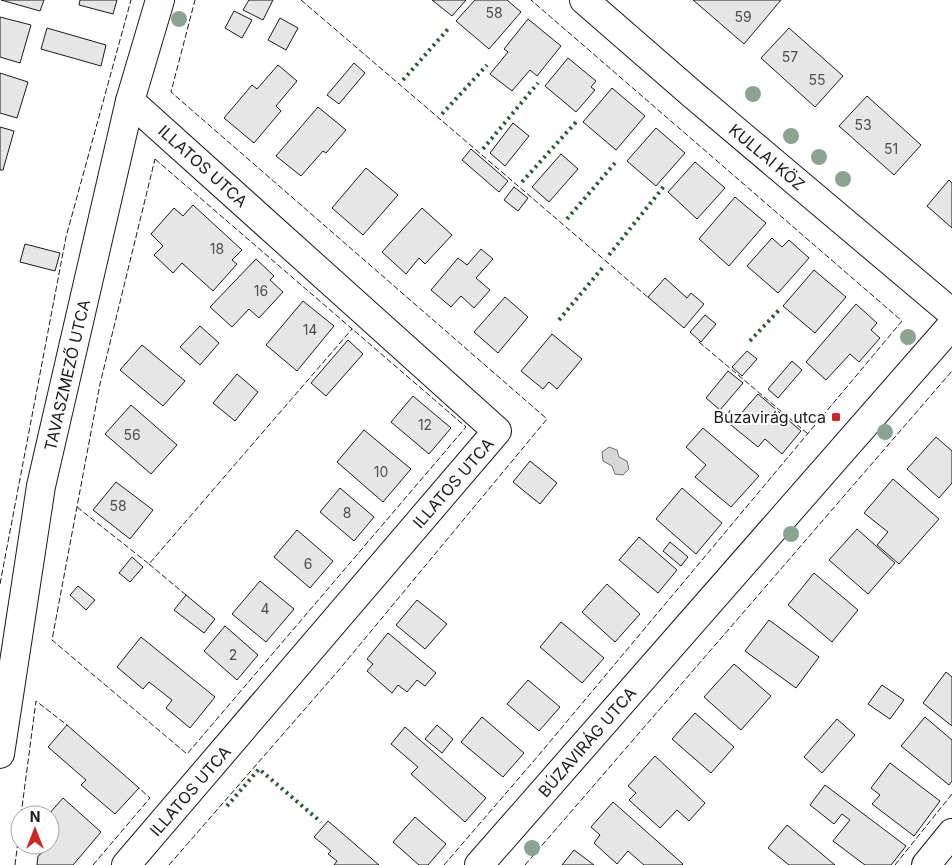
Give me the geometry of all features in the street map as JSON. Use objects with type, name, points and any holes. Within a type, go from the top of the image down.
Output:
[{"type":"street","name":"TAVASZMEZŐ UTCA","points":[[0,754],[41,486],[130,101],[160,0]]},
{"type":"street","name":"KULLAI KÖZ","points":[[584,0],[691,93],[952,313]]},
{"type":"street","name":"ILLATOS UTCA","points":[[126,865],[497,431],[130,101]]},
{"type":"street","name":"BÚZAVIRÁG UTCA","points":[[479,865],[952,325]]},
{"type":"street","points":[[926,865],[952,833]]},
{"type":"shaded area","points":[[609,447],[617,450],[619,457],[627,461],[629,469],[623,475],[615,474],[612,466],[603,461],[602,452]]},
{"type":"building","points":[[1,0],[44,0],[40,11]]},
{"type":"building","points":[[80,0],[117,0],[113,14],[79,5]]},
{"type":"building","points":[[249,0],[273,0],[263,20],[243,10]]},
{"type":"building","points":[[432,0],[466,0],[452,16]]},
{"type":"building","points":[[475,0],[507,0],[521,12],[489,49],[456,21]]},
{"type":"building","points":[[693,0],[781,0],[744,44]]},
{"type":"building","points":[[234,11],[252,20],[242,38],[225,28]]},
{"type":"building","points":[[0,17],[31,25],[20,63],[0,57]]},
{"type":"building","points":[[280,18],[298,28],[286,50],[268,40]]},
{"type":"building","points":[[528,19],[561,46],[537,76],[530,70],[512,91],[490,74],[508,52],[504,49]]},
{"type":"building","points":[[47,28],[106,45],[101,66],[41,49]]},
{"type":"building","points":[[789,28],[843,76],[815,107],[761,58]]},
{"type":"building","points":[[568,58],[596,81],[591,87],[595,90],[576,112],[545,86]]},
{"type":"building","points":[[354,63],[365,73],[339,104],[327,95]]},
{"type":"building","points":[[278,65],[297,81],[276,106],[281,111],[254,143],[224,118],[252,85],[257,89]]},
{"type":"building","points":[[0,73],[28,82],[17,118],[0,113]]},
{"type":"building","points":[[612,88],[645,116],[616,150],[583,122]]},
{"type":"building","points":[[867,96],[921,145],[894,175],[839,126]]},
{"type":"building","points":[[318,107],[346,130],[326,153],[323,151],[301,176],[276,156]]},
{"type":"building","points":[[513,123],[529,136],[505,166],[490,153]]},
{"type":"building","points":[[0,127],[14,131],[3,170],[0,170]]},
{"type":"building","points":[[656,128],[685,153],[656,186],[627,161]]},
{"type":"building","points":[[471,149],[508,181],[499,192],[462,160]]},
{"type":"building","points":[[561,154],[578,169],[549,202],[532,187]]},
{"type":"building","points":[[695,162],[725,188],[697,219],[668,192]]},
{"type":"building","points":[[366,168],[398,195],[363,235],[332,208]]},
{"type":"building","points":[[949,180],[952,183],[952,228],[927,206]]},
{"type":"building","points":[[514,187],[528,198],[518,211],[504,200]]},
{"type":"building","points":[[735,197],[766,223],[729,266],[699,239]]},
{"type":"building","points":[[193,205],[242,250],[232,260],[237,264],[213,291],[182,263],[173,273],[154,255],[163,246],[151,234],[174,208],[183,216]]},
{"type":"building","points":[[422,208],[452,235],[425,264],[419,258],[406,274],[382,252]]},
{"type":"building","points":[[772,238],[782,247],[789,240],[809,258],[778,293],[747,266]]},
{"type":"building","points":[[25,244],[60,253],[55,271],[20,262]]},
{"type":"building","points":[[481,249],[493,259],[476,278],[490,290],[474,308],[461,296],[451,307],[431,290],[458,258],[467,265]]},
{"type":"building","points":[[256,259],[274,276],[270,280],[283,292],[259,318],[249,309],[232,327],[210,307]]},
{"type":"building","points":[[814,270],[846,297],[815,333],[783,306]]},
{"type":"building","points":[[665,278],[687,298],[691,293],[704,304],[684,328],[648,297]]},
{"type":"building","points":[[505,297],[528,317],[498,353],[474,332]]},
{"type":"building","points":[[303,301],[334,326],[297,371],[266,345]]},
{"type":"building","points":[[856,304],[877,323],[871,330],[880,338],[859,362],[850,354],[826,380],[806,362]]},
{"type":"building","points":[[705,315],[716,324],[701,342],[690,332]]},
{"type":"building","points":[[200,326],[219,343],[200,365],[180,347]]},
{"type":"building","points":[[552,334],[582,359],[557,389],[549,382],[543,389],[521,371]]},
{"type":"building","points":[[348,340],[363,354],[326,396],[311,383]]},
{"type":"building","points":[[142,345],[185,381],[163,406],[120,370]]},
{"type":"building","points":[[747,351],[757,359],[742,376],[732,367]]},
{"type":"building","points":[[792,361],[802,370],[778,398],[768,389]]},
{"type":"building","points":[[728,371],[743,383],[720,410],[706,398]]},
{"type":"building","points":[[237,374],[258,392],[235,421],[213,403]]},
{"type":"building","points":[[758,394],[801,431],[782,454],[765,439],[758,447],[731,425]]},
{"type":"building","points":[[413,396],[451,428],[429,454],[391,422]]},
{"type":"building","points":[[131,405],[177,445],[151,474],[105,434]]},
{"type":"building","points":[[703,428],[759,476],[731,507],[695,477],[706,465],[686,447]]},
{"type":"building","points":[[364,430],[411,469],[383,502],[337,462]]},
{"type":"building","points":[[936,437],[952,451],[952,483],[939,498],[907,469]]},
{"type":"building","points":[[530,461],[557,483],[540,504],[513,482]]},
{"type":"building","points":[[893,479],[939,519],[899,564],[877,545],[888,532],[864,513]]},
{"type":"building","points":[[116,482],[153,510],[130,539],[93,510]]},
{"type":"building","points":[[340,488],[374,517],[354,541],[320,512]]},
{"type":"building","points":[[682,488],[722,523],[696,554],[656,519]]},
{"type":"building","points":[[857,529],[895,563],[868,594],[829,560]]},
{"type":"building","points":[[297,530],[333,561],[310,588],[274,557]]},
{"type":"building","points":[[639,537],[677,570],[658,593],[619,560]]},
{"type":"building","points":[[670,542],[688,557],[681,566],[663,551]]},
{"type":"building","points":[[132,557],[143,567],[130,582],[119,573]]},
{"type":"building","points":[[814,573],[858,610],[832,642],[788,605]]},
{"type":"building","points":[[260,581],[294,609],[266,642],[232,614]]},
{"type":"building","points":[[607,584],[640,614],[615,642],[582,612]]},
{"type":"building","points":[[78,586],[95,600],[86,610],[70,595]]},
{"type":"building","points":[[186,595],[215,619],[204,633],[174,610]]},
{"type":"building","points":[[417,600],[447,624],[425,649],[396,625]]},
{"type":"building","points":[[769,620],[819,657],[796,688],[745,651]]},
{"type":"building","points":[[561,622],[604,658],[582,683],[540,647]]},
{"type":"building","points":[[225,626],[258,655],[237,680],[204,651]]},
{"type":"building","points":[[388,633],[436,673],[425,686],[417,680],[407,692],[398,685],[392,693],[367,671],[373,664],[367,659]]},
{"type":"building","points":[[141,637],[215,697],[190,728],[166,708],[172,700],[149,682],[143,689],[117,667]]},
{"type":"building","points":[[734,664],[771,696],[741,730],[704,697]]},
{"type":"building","points":[[946,672],[952,677],[952,726],[923,703]]},
{"type":"building","points":[[528,680],[560,707],[539,731],[507,704]]},
{"type":"building","points":[[882,685],[904,700],[890,719],[868,704]]},
{"type":"building","points":[[695,713],[734,747],[711,773],[672,739]]},
{"type":"building","points":[[482,717],[524,753],[503,777],[461,742]]},
{"type":"building","points":[[925,717],[952,740],[952,781],[949,785],[901,746]]},
{"type":"building","points":[[837,719],[855,735],[822,773],[804,757]]},
{"type":"building","points":[[67,725],[139,788],[115,814],[81,785],[86,780],[48,747]]},
{"type":"building","points":[[437,725],[453,739],[442,753],[425,739]]},
{"type":"building","points":[[405,727],[486,798],[465,822],[411,774],[418,767],[391,744]]},
{"type":"building","points":[[655,756],[705,803],[689,821],[677,810],[660,828],[629,800],[636,793],[628,786]]},
{"type":"building","points":[[890,763],[940,801],[914,836],[872,804],[880,795],[871,788]]},
{"type":"building","points":[[825,785],[906,846],[891,865],[865,865],[833,841],[850,820],[842,814],[834,824],[810,805]]},
{"type":"building","points":[[63,798],[101,832],[73,865],[37,865],[39,855],[60,855],[60,805],[57,805]]},
{"type":"building","points":[[613,802],[683,864],[644,865],[628,851],[617,864],[594,843],[600,835],[591,827]]},
{"type":"building","points":[[415,817],[446,844],[428,865],[419,865],[393,842]]},
{"type":"building","points":[[328,821],[379,865],[334,865],[337,861],[328,854],[331,851],[314,837]]},
{"type":"building","points":[[787,825],[835,865],[789,865],[768,848]]},
{"type":"building","points":[[574,850],[594,865],[562,865]]},
{"type":"hedge","points":[[403,80],[448,29]]},
{"type":"hedge","points":[[442,114],[487,65]]},
{"type":"hedge","points":[[483,149],[538,83]]},
{"type":"hedge","points":[[522,182],[577,121]]},
{"type":"hedge","points":[[567,219],[615,163]]},
{"type":"hedge","points":[[609,255],[665,185]]},
{"type":"hedge","points":[[559,320],[604,266]]},
{"type":"hedge","points":[[750,341],[779,310]]},
{"type":"hedge","points":[[227,806],[259,769],[321,822]]},
{"type":"fence","points":[[0,584],[66,237],[131,0]]},
{"type":"fence","points":[[169,865],[338,671],[547,419],[171,92],[195,0]]},
{"type":"fence","points":[[301,0],[650,299]]},
{"type":"fence","points":[[444,865],[538,756],[902,321],[531,0]]},
{"type":"fence","points":[[155,159],[466,427],[187,754],[52,640],[100,384],[155,159]]},
{"type":"fence","points":[[77,507],[149,564],[352,329]]},
{"type":"fence","points":[[699,342],[808,434]]},
{"type":"fence","points":[[525,865],[952,371]]},
{"type":"fence","points":[[149,564],[186,595]]},
{"type":"fence","points":[[22,805],[36,701],[67,725]]},
{"type":"fence","points":[[93,865],[150,798],[139,788]]},
{"type":"fence","points":[[895,865],[952,794]]},
{"type":"fence","points":[[15,865],[16,855]]},
{"type":"place","name":"Búzavirág utca","points":[[836,417]]}]
